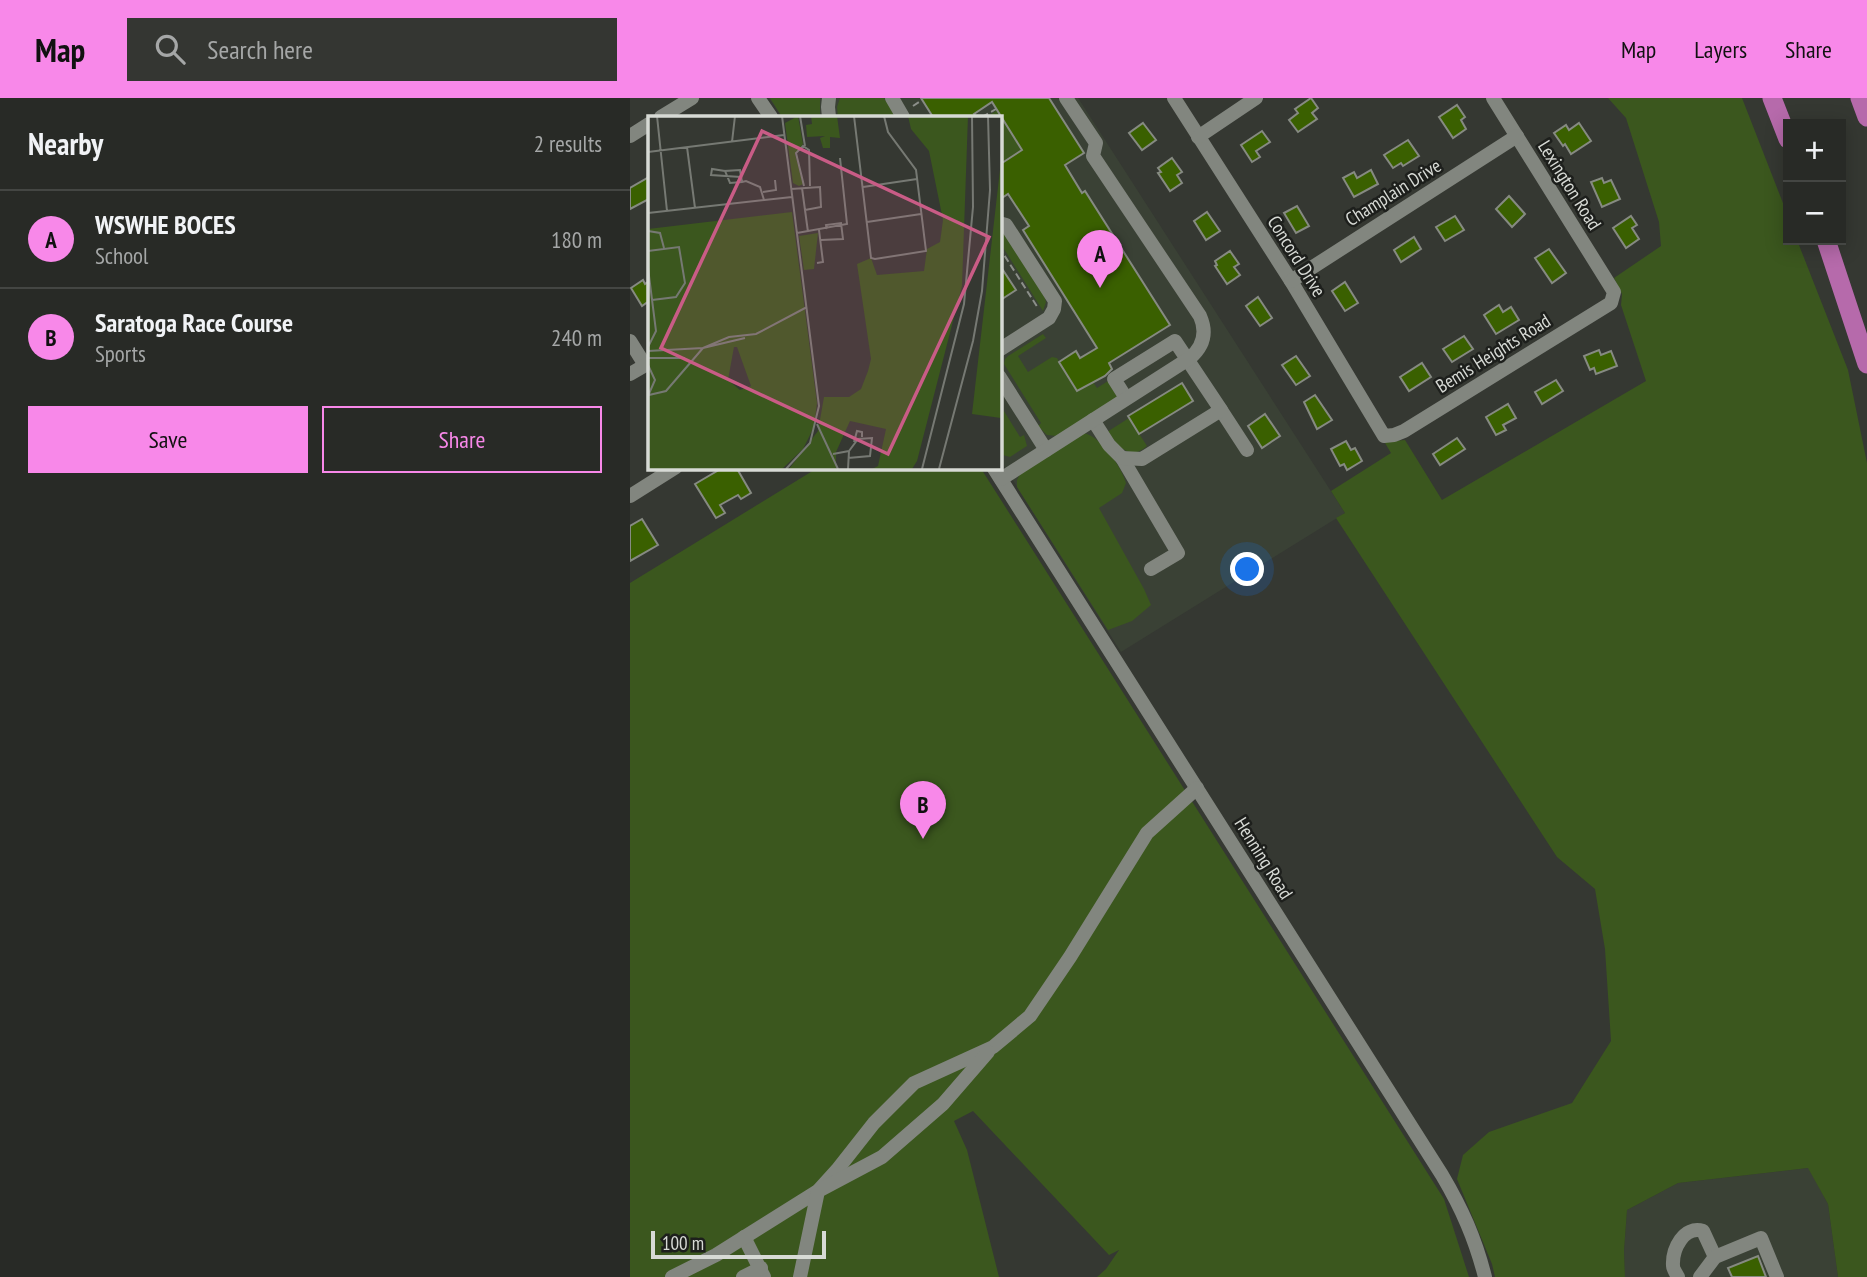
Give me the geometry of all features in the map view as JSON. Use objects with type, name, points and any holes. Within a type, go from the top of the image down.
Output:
[{"type":"highway","points":[[1772,98],[1783,126]]},
{"type":"highway","points":[[1860,98],[1867,117]]},
{"type":"highway","points":[[1828,245],[1867,364]]},
{"type":"street","points":[[663,116],[692,98]]},
{"type":"street","points":[[758,98],[770,116]]},
{"type":"street","points":[[829,98],[829,116]]},
{"type":"street","points":[[892,98],[906,113]]},
{"type":"street","points":[[997,473],[1046,450],[1093,420],[1187,359],[1203,341],[1204,328],[1200,316],[1093,156],[1096,144],[1066,98]]},
{"type":"street","name":"Concord Drive","points":[[1174,98],[1384,436]]},
{"type":"street","points":[[1198,137],[1255,98]]},
{"type":"street","name":"Lexington Road","points":[[1493,98],[1614,292]]},
{"type":"street","points":[[630,136],[648,125]]},
{"type":"street","name":"Champlain Drive","points":[[1290,281],[1517,136]]},
{"type":"street","points":[[1001,224],[1006,225],[1055,301],[1049,318],[1001,348]]},
{"type":"street","name":"Bemis Heights Road","points":[[1384,436],[1404,431],[1611,303],[1614,292]]},
{"type":"street","points":[[1126,398],[1114,379],[1175,341],[1247,450]]},
{"type":"street","points":[[630,374],[647,364],[631,342]]},
{"type":"street","points":[[1001,379],[1046,450]]},
{"type":"street","points":[[1122,458],[1142,459],[1221,410]]},
{"type":"street","points":[[1093,420],[1109,445],[1122,458],[1178,553],[1151,569]]},
{"type":"street","points":[[630,496],[673,469]]},
{"type":"street","name":"Henning Road","points":[[997,473],[1442,1175],[1466,1219],[1485,1277]]},
{"type":"street","points":[[672,1277],[716,1255],[818,1191],[882,1157],[943,1104],[993,1047],[1030,1016],[1147,833],[1197,788]]},
{"type":"street","points":[[800,1277],[818,1191],[874,1123],[914,1083],[993,1047]]},
{"type":"street","points":[[1678,1277],[1673,1266],[1675,1251],[1680,1239],[1688,1232],[1696,1229],[1703,1231],[1716,1257]]},
{"type":"street","points":[[743,1277],[763,1273],[744,1237]]},
{"type":"street","points":[[1700,1277],[1716,1257],[1761,1238],[1777,1277]]},
{"type":"path","points":[[906,113],[922,100]]},
{"type":"path","points":[[984,116],[996,108]]},
{"type":"path","points":[[1001,250],[1042,313]]},
{"type":"shaded area","points":[[769,98],[1078,98],[1345,513],[1121,652],[1001,461],[1001,116],[781,116]]},
{"type":"shaded area","points":[[1809,1168],[1828,1204],[1838,1277],[1625,1277],[1627,1210],[1678,1183]]},
{"type":"green space","points":[[770,98],[820,98],[820,116],[781,116]]},
{"type":"green space","points":[[840,98],[884,98],[895,116],[838,116]]},
{"type":"green space","points":[[1608,98],[1742,98],[1783,203],[1783,245],[1799,245],[1848,370],[1867,463],[1867,1277],[1838,1277],[1828,1204],[1808,1168],[1678,1183],[1627,1210],[1625,1277],[1495,1277],[1457,1179],[1463,1155],[1489,1132],[1572,1103],[1611,1041],[1605,949],[1595,889],[1557,857],[1336,518],[1345,513],[1331,491],[1391,453],[1382,438],[1405,440],[1442,500],[1646,381],[1621,305],[1622,294],[1614,278],[1661,246],[1659,222],[1626,118]]},
{"type":"green space","points":[[997,110],[1001,116],[988,116]]},
{"type":"green space","points":[[1001,116],[1022,150],[1004,162],[1001,158]]},
{"type":"green space","points":[[1001,232],[1006,235],[1044,296],[1046,302],[1043,311],[1001,244]]},
{"type":"green space","points":[[1043,334],[1046,338],[1018,356],[1028,372],[1052,357],[1057,358],[1077,391],[1093,382],[1097,388],[1108,381],[1118,398],[1057,436],[1047,435],[1038,426],[1041,423],[1004,364],[1008,356]]},
{"type":"green space","points":[[1001,406],[1020,437],[1024,435],[1027,446],[1010,457],[1001,455]]},
{"type":"green space","points":[[1129,418],[1147,446],[1141,451],[1124,450],[1107,432]]},
{"type":"green space","points":[[1083,433],[1090,435],[1103,446],[1115,460],[1126,483],[1122,493],[1099,508],[1151,605],[1132,621],[1108,630],[1017,487],[1021,472]]},
{"type":"green space","points":[[816,469],[981,469],[1444,1199],[1469,1277],[1097,1277],[1119,1250],[1109,1255],[973,1111],[954,1121],[967,1150],[999,1277],[630,1277],[630,583]]},
{"type":"building","points":[[921,98],[1049,98],[1084,153],[1065,165],[1082,193],[1085,191],[1170,325],[1109,363],[1112,369],[1105,376],[1077,391],[1059,362],[1076,351],[1080,358],[1097,348],[1023,230],[1029,226],[1008,194],[1001,199],[1001,164],[1022,150],[992,102],[974,114],[975,116],[932,116]]},
{"type":"building","points":[[1311,98],[1318,108],[1312,113],[1317,119],[1298,132],[1289,120],[1298,113],[1295,109]]},
{"type":"building","points":[[1457,105],[1465,117],[1461,120],[1466,129],[1453,138],[1439,117]]},
{"type":"building","points":[[1143,123],[1156,140],[1142,150],[1129,133]]},
{"type":"building","points":[[1579,123],[1591,141],[1571,154],[1554,133],[1566,125],[1569,130]]},
{"type":"building","points":[[1262,131],[1270,142],[1256,151],[1260,157],[1252,162],[1241,145]]},
{"type":"building","points":[[1408,140],[1419,156],[1403,166],[1401,163],[1393,168],[1384,155]]},
{"type":"building","points":[[1172,158],[1182,172],[1177,175],[1182,183],[1170,191],[1158,173],[1161,172],[1158,168]]},
{"type":"building","points":[[1371,170],[1378,184],[1354,197],[1343,178],[1354,172],[1357,178]]},
{"type":"building","points":[[648,178],[648,200],[630,209],[630,188]]},
{"type":"building","points":[[1602,178],[1604,183],[1611,180],[1620,199],[1602,207],[1591,182]]},
{"type":"building","points":[[1509,196],[1525,214],[1512,227],[1496,209]]},
{"type":"building","points":[[1297,206],[1309,226],[1296,233],[1284,213]]},
{"type":"building","points":[[1207,212],[1220,231],[1206,240],[1194,221]]},
{"type":"building","points":[[1455,216],[1464,230],[1445,241],[1436,227]]},
{"type":"building","points":[[1631,216],[1637,225],[1632,228],[1639,239],[1626,248],[1613,228]]},
{"type":"building","points":[[1414,237],[1421,249],[1401,262],[1394,250]]},
{"type":"building","points":[[1549,249],[1566,273],[1552,283],[1535,258]]},
{"type":"building","points":[[1230,251],[1239,264],[1234,267],[1240,275],[1227,284],[1215,266],[1215,261]]},
{"type":"building","points":[[1001,267],[1016,290],[1001,300]]},
{"type":"building","points":[[643,280],[645,284],[648,282],[648,302],[642,306],[631,288]]},
{"type":"building","points":[[1345,282],[1358,303],[1345,311],[1332,291]]},
{"type":"building","points":[[1258,297],[1272,318],[1260,326],[1246,306]]},
{"type":"building","points":[[1499,305],[1503,312],[1511,307],[1519,320],[1496,334],[1484,315]]},
{"type":"building","points":[[1464,336],[1473,349],[1452,362],[1443,349]]},
{"type":"building","points":[[1599,350],[1601,355],[1611,351],[1617,366],[1596,374],[1594,368],[1590,370],[1584,356]]},
{"type":"building","points":[[1296,356],[1310,376],[1296,385],[1282,365]]},
{"type":"building","points":[[1422,363],[1431,377],[1409,391],[1400,377]]},
{"type":"building","points":[[1556,380],[1563,391],[1542,404],[1535,392]]},
{"type":"building","points":[[1182,383],[1193,401],[1139,434],[1128,416]]},
{"type":"building","points":[[1315,395],[1332,420],[1317,429],[1304,402]]},
{"type":"building","points":[[1508,404],[1516,418],[1503,425],[1506,430],[1496,435],[1486,417]]},
{"type":"building","points":[[1265,414],[1280,436],[1262,448],[1248,426]]},
{"type":"building","points":[[1457,438],[1465,449],[1440,465],[1433,454]]},
{"type":"building","points":[[1346,441],[1351,450],[1355,448],[1362,461],[1347,470],[1344,464],[1340,466],[1331,449]]},
{"type":"building","points":[[721,469],[737,469],[751,493],[741,499],[738,495],[720,505],[725,513],[716,518],[695,484]]},
{"type":"building","points":[[642,519],[658,545],[630,561],[630,526]]},
{"type":"building","points":[[1758,1256],[1766,1277],[1732,1277],[1728,1268]]},
{"type":"place","name":"WSWHE BOCES","points":[[1100,288]]},
{"type":"place","name":"Saratoga Race Course","points":[[923,839]]}]
